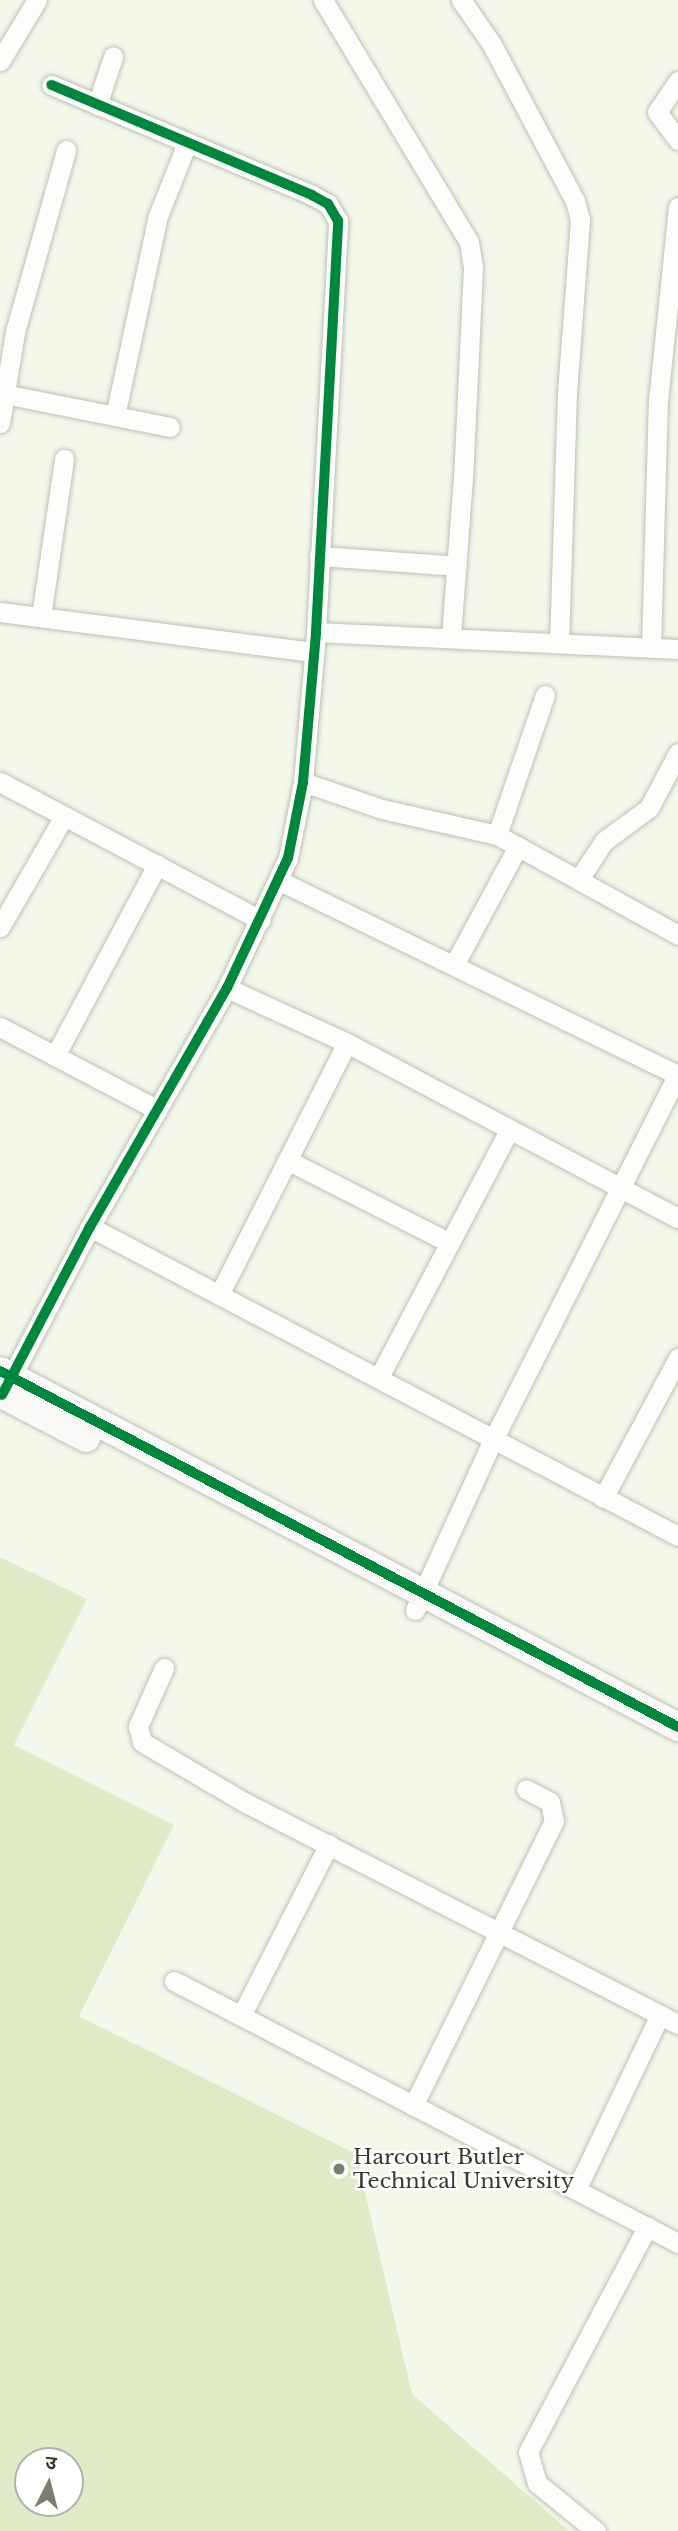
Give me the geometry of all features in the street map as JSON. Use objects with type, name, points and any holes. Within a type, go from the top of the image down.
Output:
[{"type":"street","points":[[0,61],[37,0]]},
{"type":"street","points":[[323,0],[469,242],[472,282],[451,636]]},
{"type":"street","points":[[461,0],[491,44],[575,201],[580,220],[563,474],[559,643]]},
{"type":"street","points":[[96,105],[113,57]]},
{"type":"street","points":[[678,81],[657,112],[678,140]]},
{"type":"street","points":[[51,85],[312,195],[337,212],[316,632],[303,782],[280,881],[227,988],[90,1227],[4,1384],[419,1602],[678,1748]]},
{"type":"street","points":[[115,416],[158,215],[187,143]]},
{"type":"street","points":[[0,423],[27,281],[66,150]]},
{"type":"street","points":[[651,648],[658,401],[665,297],[678,208]]},
{"type":"street","points":[[4,394],[170,427]]},
{"type":"street","points":[[41,617],[64,459]]},
{"type":"street","points":[[319,556],[457,566]]},
{"type":"street","points":[[0,612],[314,652]]},
{"type":"street","points":[[316,632],[451,636],[678,649]]},
{"type":"street","points":[[497,835],[544,695]]},
{"type":"street","points":[[579,879],[604,841],[649,808],[678,753]]},
{"type":"street","points":[[0,782],[261,920]]},
{"type":"street","points":[[303,782],[382,809],[497,835],[678,935]]},
{"type":"street","points":[[0,927],[64,816]]},
{"type":"street","points":[[454,965],[518,846]]},
{"type":"street","points":[[55,1056],[157,865]]},
{"type":"street","points":[[280,881],[678,1074],[493,1440],[419,1602]]},
{"type":"street","points":[[227,988],[347,1043],[678,1218]]},
{"type":"street","points":[[0,1027],[158,1110]]},
{"type":"street","points":[[219,1293],[347,1043]]},
{"type":"street","points":[[379,1377],[510,1129]]},
{"type":"street","points":[[288,1160],[450,1244]]},
{"type":"street","points":[[90,1227],[678,1536]]},
{"type":"street","points":[[603,1498],[677,1363]]},
{"type":"street","points":[[419,1602],[678,1727]]},
{"type":"street","points":[[164,1668],[138,1726],[142,1742],[244,1802],[678,2024]]},
{"type":"street","points":[[413,2106],[556,1813],[550,1802],[526,1789]]},
{"type":"street","points":[[242,2016],[329,1844]]},
{"type":"street","points":[[174,1981],[678,2243]]},
{"type":"street","points":[[576,2190],[660,2015]]},
{"type":"street","points":[[596,2531],[537,2483],[528,2452],[647,2227]]},
{"type":"green space","points":[[0,1557],[87,1599],[14,1745],[174,1825],[79,2016],[356,2154],[412,2394],[569,2531],[0,2531]]},
{"type":"cycle path","points":[[2,1395],[90,1227],[227,988],[288,858],[303,782],[316,632],[338,221],[328,204],[312,195],[51,85]]},
{"type":"cycle path","points":[[0,1371],[678,1727]]},
{"type":"place","name":"Harcourt Butler Technical University","points":[[339,2169]]}]
